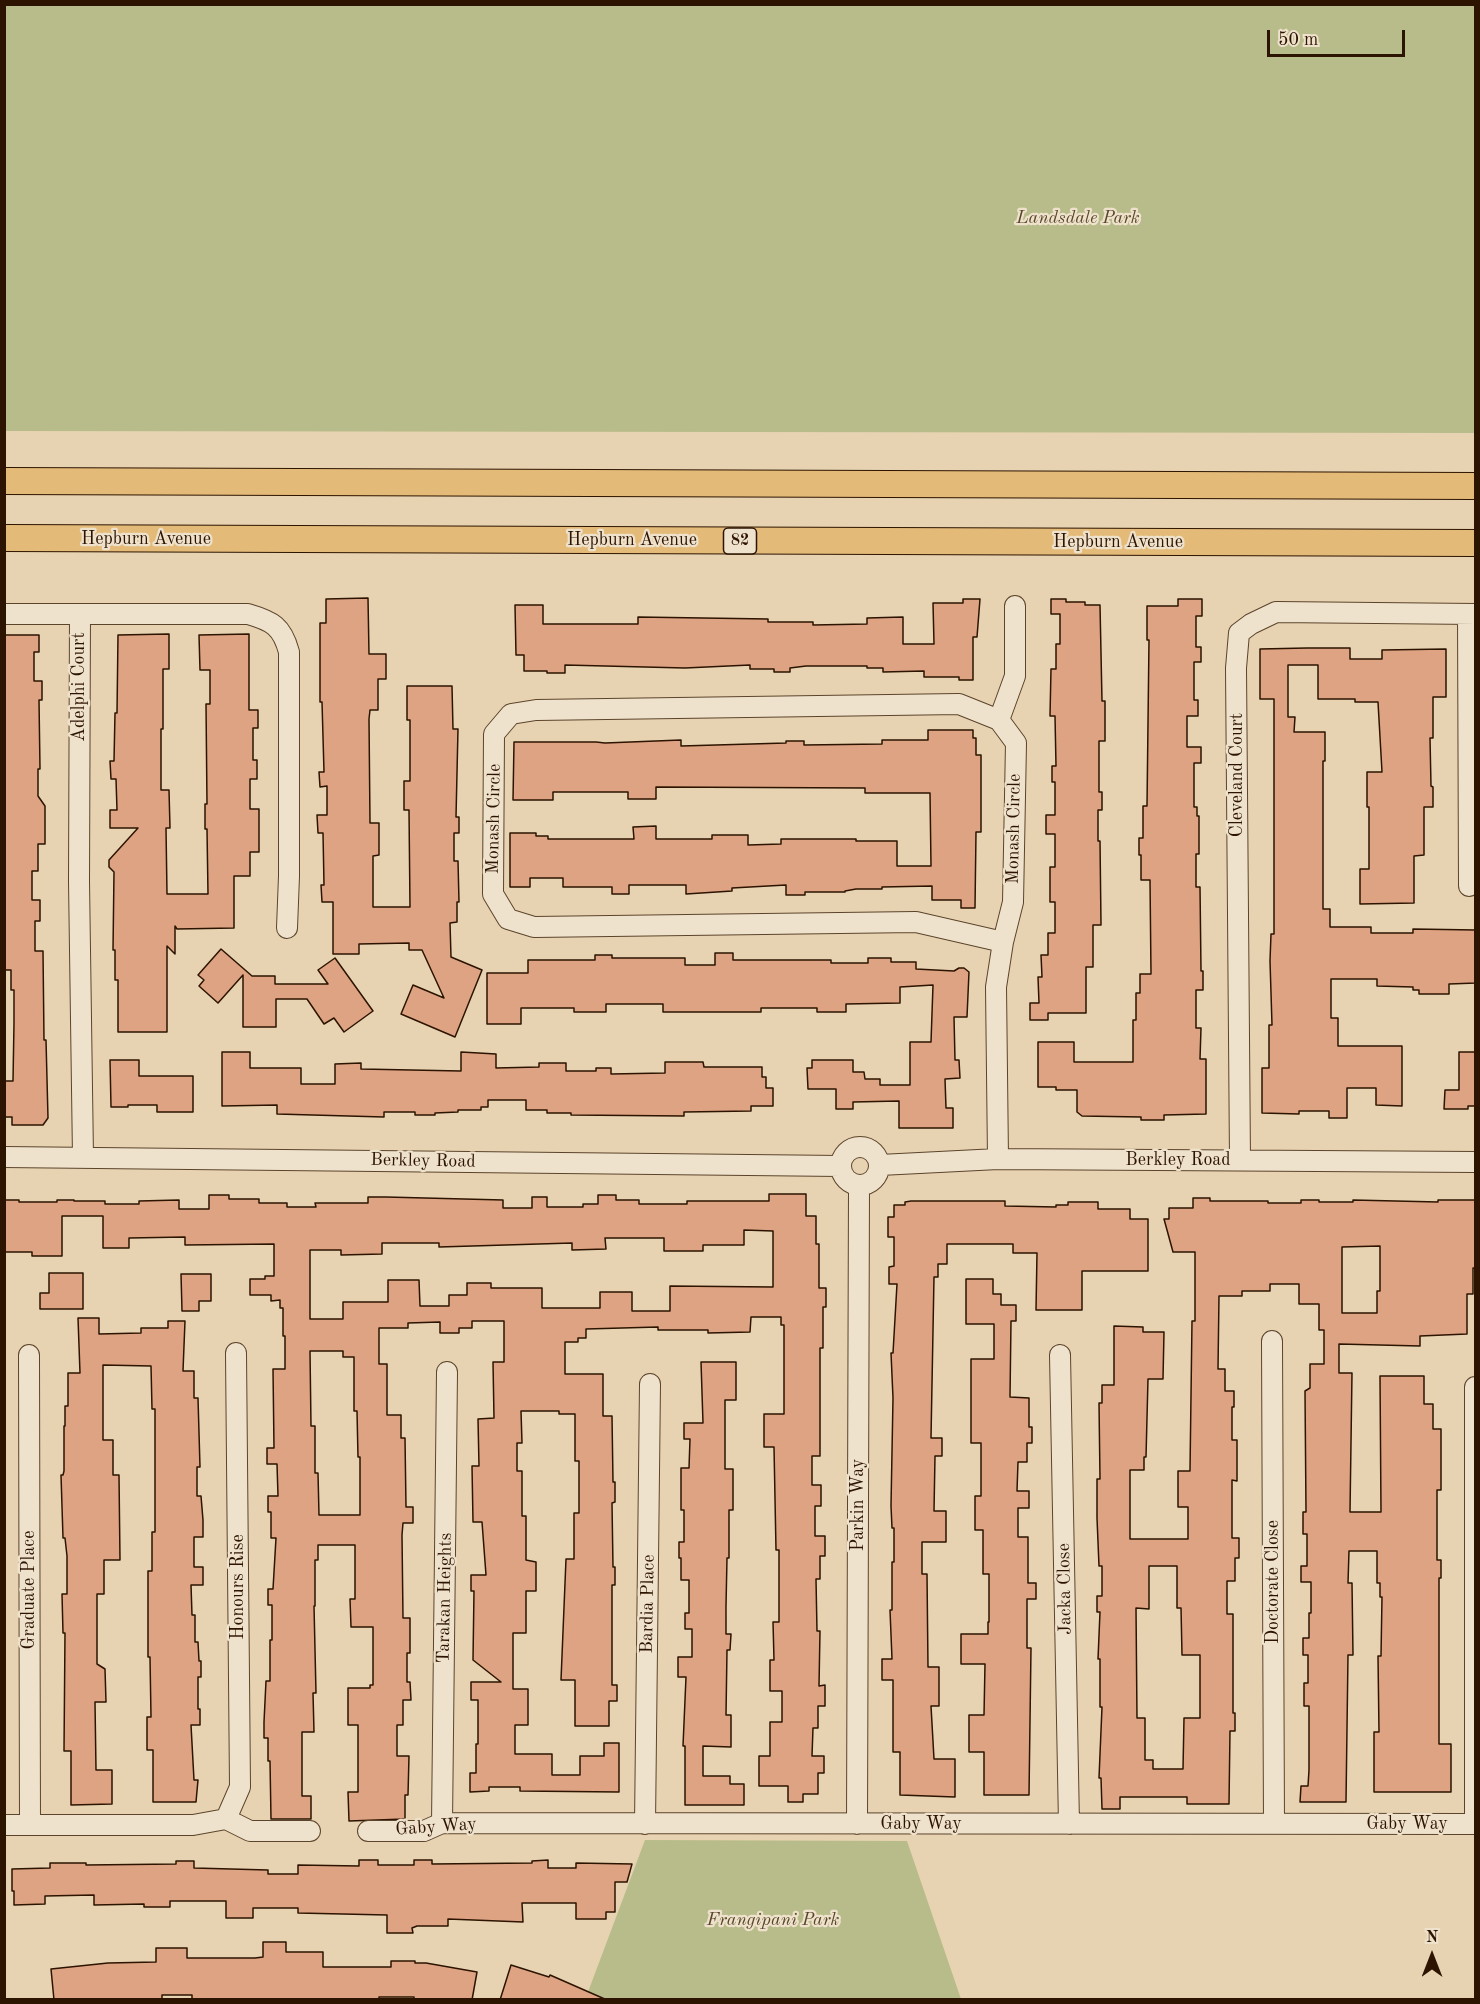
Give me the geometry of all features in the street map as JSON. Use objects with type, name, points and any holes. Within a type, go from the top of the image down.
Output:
[{"type":"main road","points":[[4,481],[1476,486]]},
{"type":"main road","name":"Hepburn Avenue","points":[[4,538],[1476,543]]},
{"type":"street","points":[[999,720],[1015,676],[1015,606]]},
{"type":"street","name":"Cleveland Court","points":[[1240,1160],[1236,680],[1239,633],[1251,624],[1276,612],[1472,614]]},
{"type":"street","points":[[4,614],[80,614]]},
{"type":"street","name":"Adelphi Court","points":[[83,1157],[79,881],[80,614],[248,614],[263,618],[276,626],[285,636],[289,652],[287,928]]},
{"type":"street","points":[[1469,886],[1472,614]]},
{"type":"street","name":"Monash Circle","points":[[998,1159],[996,987],[1003,942],[1013,902],[1016,743],[999,720],[959,704],[536,710],[511,714],[495,734],[493,894],[508,920],[534,927],[916,922],[1003,942]]},
{"type":"street","points":[[860,1147],[873,1152],[880,1164],[879,1173],[874,1180],[860,1186],[846,1180],[841,1166],[846,1153],[852,1148],[860,1147]]},
{"type":"street","name":"Berkley Road","points":[[4,1158],[841,1166]]},
{"type":"street","name":"Berkley Road","points":[[880,1164],[998,1159],[1476,1162]]},
{"type":"street","name":"Parkin Way","points":[[857,1824],[860,1186]]},
{"type":"street","name":"Doctorate Close","points":[[1272,1341],[1274,1824]]},
{"type":"street","name":"Honours Rise","points":[[226,1819],[240,1787],[236,1353]]},
{"type":"street","name":"Jacka Close","points":[[1060,1354],[1069,1824]]},
{"type":"street","name":"Graduate Place","points":[[29,1355],[30,1825]]},
{"type":"street","name":"Tarakan Heights","points":[[442,1823],[447,1372]]},
{"type":"street","name":"Bardia Place","points":[[645,1824],[650,1384]]},
{"type":"street","points":[[1475,1387],[1475,1824]]},
{"type":"street","points":[[4,1825],[193,1825],[226,1819],[250,1831],[310,1831]]},
{"type":"street","name":"Gaby Way","points":[[368,1831],[424,1831],[442,1823],[1475,1824]]},
{"type":"green space","name":"Landsdale Park","points":[[5,4],[1475,5],[1475,433],[5,431]]},
{"type":"green space","name":"Frangipani Park","points":[[645,1840],[907,1841],[961,1999],[585,2000]]},
{"type":"building","points":[[368,598],[369,654],[386,654],[386,679],[378,679],[378,710],[370,710],[369,719],[370,823],[379,823],[379,855],[373,856],[373,907],[410,907],[409,810],[404,810],[404,781],[410,781],[410,720],[407,720],[407,686],[452,686],[453,729],[458,729],[456,817],[459,817],[459,833],[454,833],[454,861],[458,861],[459,902],[457,902],[457,922],[450,923],[451,957],[482,970],[455,1037],[401,1014],[413,985],[444,998],[422,950],[409,950],[409,943],[359,944],[359,954],[333,954],[333,902],[322,902],[323,833],[318,833],[317,815],[327,815],[327,786],[320,787],[319,772],[324,772],[322,702],[320,702],[320,623],[326,623],[326,599]]},
{"type":"building","points":[[963,599],[980,599],[977,637],[973,637],[973,680],[959,680],[959,677],[924,677],[924,671],[883,672],[883,668],[867,668],[867,666],[806,666],[790,668],[790,672],[774,672],[774,669],[750,669],[750,665],[685,668],[565,665],[565,673],[547,673],[547,671],[524,671],[524,655],[516,655],[515,605],[543,605],[543,624],[638,624],[638,617],[768,619],[768,622],[813,622],[813,625],[867,624],[867,618],[903,617],[903,644],[934,644],[933,603],[963,603]]},
{"type":"building","points":[[1051,599],[1085,602],[1085,605],[1100,605],[1102,701],[1105,701],[1105,741],[1099,741],[1099,792],[1102,792],[1102,810],[1098,810],[1101,925],[1093,925],[1093,967],[1086,967],[1086,1013],[1048,1013],[1048,1020],[1030,1020],[1030,1003],[1039,1003],[1038,977],[1042,977],[1041,955],[1048,955],[1048,933],[1055,933],[1055,902],[1050,902],[1050,867],[1055,867],[1055,834],[1046,834],[1046,815],[1055,815],[1055,782],[1052,782],[1052,766],[1056,766],[1055,716],[1050,716],[1051,669],[1056,669],[1056,644],[1060,644],[1060,614],[1051,614]]},
{"type":"building","points":[[1178,599],[1202,599],[1202,616],[1196,616],[1196,647],[1201,647],[1201,662],[1194,662],[1194,700],[1198,700],[1198,716],[1187,716],[1187,747],[1201,747],[1201,763],[1194,763],[1194,807],[1197,807],[1197,816],[1199,816],[1196,887],[1200,887],[1201,971],[1203,971],[1203,990],[1196,990],[1196,1028],[1201,1028],[1200,1059],[1206,1059],[1206,1114],[1164,1115],[1164,1120],[1141,1120],[1141,1117],[1082,1116],[1077,1112],[1077,1090],[1038,1087],[1038,1042],[1074,1042],[1074,1062],[1133,1062],[1133,1020],[1136,1020],[1136,993],[1140,993],[1140,974],[1151,974],[1150,880],[1141,880],[1141,855],[1139,855],[1139,838],[1143,838],[1143,806],[1147,806],[1149,640],[1147,640],[1147,606],[1178,606]]},
{"type":"building","points":[[169,634],[169,669],[163,669],[163,729],[161,729],[161,790],[169,790],[170,828],[166,828],[167,894],[208,894],[205,804],[207,804],[206,704],[210,704],[210,670],[200,670],[199,635],[249,634],[249,710],[258,710],[258,728],[253,728],[253,760],[257,760],[257,779],[250,779],[250,809],[259,809],[259,852],[250,852],[250,876],[234,876],[234,928],[177,929],[175,926],[175,954],[167,946],[167,1032],[118,1032],[118,980],[115,980],[115,950],[113,950],[114,872],[109,867],[109,860],[138,828],[110,828],[110,810],[117,810],[116,779],[111,779],[110,761],[114,761],[118,635]]},
{"type":"building","points":[[4,635],[39,635],[39,652],[34,652],[34,681],[42,681],[42,700],[39,700],[38,796],[45,806],[45,844],[38,844],[38,871],[32,871],[32,900],[40,900],[40,921],[35,921],[35,951],[43,951],[48,1118],[43,1125],[12,1125],[12,1117],[4,1117],[4,1081],[13,1081],[14,990],[11,990],[11,970],[4,970]]},
{"type":"building","points":[[1350,648],[1350,659],[1382,659],[1382,650],[1446,649],[1446,697],[1433,697],[1433,738],[1430,738],[1433,807],[1424,807],[1424,855],[1414,856],[1414,903],[1360,904],[1360,869],[1369,869],[1367,772],[1382,772],[1378,702],[1355,702],[1355,699],[1318,699],[1318,665],[1288,665],[1288,717],[1295,717],[1294,732],[1325,732],[1323,909],[1330,909],[1330,927],[1371,927],[1371,933],[1413,933],[1413,929],[1476,930],[1476,983],[1449,984],[1449,994],[1419,994],[1419,990],[1413,990],[1413,987],[1377,986],[1377,979],[1331,979],[1331,1018],[1338,1018],[1338,1046],[1402,1046],[1402,1106],[1376,1105],[1376,1088],[1347,1088],[1347,1118],[1329,1118],[1329,1111],[1299,1111],[1299,1114],[1262,1113],[1262,1068],[1269,1068],[1269,1025],[1272,1025],[1270,961],[1271,934],[1274,934],[1274,699],[1260,699],[1260,649]]},
{"type":"building","points":[[928,730],[973,730],[973,738],[976,738],[976,755],[981,755],[981,832],[976,832],[975,908],[961,908],[961,900],[932,900],[932,886],[882,887],[882,889],[805,892],[805,895],[786,895],[786,885],[732,888],[732,891],[686,894],[686,885],[629,885],[629,894],[612,894],[612,887],[563,887],[563,878],[530,878],[530,887],[510,887],[510,833],[536,833],[536,836],[548,836],[548,839],[634,839],[633,827],[656,826],[656,839],[712,839],[712,835],[748,835],[748,845],[781,844],[781,839],[897,841],[897,866],[931,866],[930,793],[865,793],[865,788],[656,787],[656,799],[628,799],[628,792],[553,792],[553,800],[513,800],[514,742],[605,743],[681,740],[681,746],[786,743],[786,741],[804,741],[804,745],[882,744],[882,740],[928,740]]},
{"type":"building","points":[[221,949],[252,976],[275,976],[275,984],[328,984],[318,970],[335,958],[373,1011],[344,1032],[334,1018],[324,1024],[307,999],[276,999],[276,1027],[243,1027],[243,975],[218,1003],[199,986],[204,980],[198,975]]},
{"type":"building","points":[[715,953],[733,953],[733,960],[831,960],[831,963],[868,963],[868,958],[891,958],[891,962],[916,962],[916,969],[954,971],[964,968],[969,972],[967,1017],[954,1017],[955,1060],[959,1060],[960,1078],[945,1079],[946,1108],[953,1108],[953,1128],[899,1128],[899,1101],[853,1102],[853,1109],[836,1109],[836,1089],[808,1089],[807,1068],[812,1068],[812,1060],[853,1060],[853,1072],[864,1072],[865,1079],[880,1079],[880,1085],[910,1085],[910,1042],[931,1042],[933,985],[900,987],[900,1003],[846,1004],[846,1012],[817,1012],[817,1008],[761,1008],[761,1012],[663,1012],[663,1004],[606,1004],[606,1012],[574,1012],[574,1008],[521,1008],[521,1024],[487,1024],[487,973],[528,973],[528,960],[595,960],[595,955],[612,955],[612,958],[685,958],[685,965],[715,965]]},
{"type":"building","points":[[222,1052],[250,1052],[250,1068],[301,1068],[301,1084],[335,1084],[335,1064],[361,1063],[361,1069],[461,1071],[461,1052],[496,1054],[496,1068],[539,1067],[539,1063],[566,1063],[566,1071],[596,1071],[596,1068],[611,1068],[611,1074],[665,1073],[665,1062],[703,1062],[704,1067],[762,1067],[762,1077],[766,1077],[766,1088],[773,1088],[773,1106],[751,1106],[751,1111],[684,1112],[684,1116],[571,1115],[571,1113],[547,1113],[547,1110],[526,1110],[526,1100],[488,1100],[488,1107],[481,1107],[481,1110],[458,1110],[458,1112],[435,1113],[435,1115],[415,1115],[415,1112],[384,1112],[384,1117],[277,1114],[277,1105],[222,1106]]},
{"type":"building","points":[[1459,1052],[1476,1052],[1476,1106],[1468,1106],[1468,1109],[1444,1109],[1445,1090],[1459,1090]]},
{"type":"building","points":[[110,1060],[139,1060],[139,1076],[193,1076],[193,1112],[157,1112],[157,1105],[111,1107]]},
{"type":"building","points":[[769,1194],[806,1194],[806,1216],[816,1216],[816,1244],[819,1244],[819,1288],[826,1288],[826,1307],[823,1307],[823,1348],[820,1348],[820,1456],[812,1456],[812,1485],[821,1485],[821,1506],[815,1506],[815,1536],[825,1536],[825,1556],[820,1556],[820,1579],[816,1579],[817,1631],[820,1631],[819,1686],[825,1685],[825,1706],[818,1706],[818,1728],[813,1728],[812,1756],[824,1756],[824,1773],[818,1773],[818,1794],[803,1794],[803,1802],[788,1802],[788,1786],[759,1786],[759,1756],[770,1756],[770,1722],[782,1722],[782,1691],[770,1691],[770,1660],[774,1660],[773,1622],[779,1622],[779,1550],[776,1550],[774,1447],[764,1447],[764,1414],[784,1414],[784,1325],[781,1325],[781,1317],[751,1317],[750,1332],[708,1333],[708,1330],[658,1330],[658,1327],[586,1329],[586,1338],[578,1338],[578,1342],[565,1342],[565,1374],[603,1374],[603,1416],[612,1416],[613,1482],[615,1482],[615,1502],[612,1503],[615,1585],[612,1585],[612,1685],[617,1685],[617,1701],[609,1701],[609,1726],[575,1726],[575,1680],[561,1680],[566,1559],[574,1559],[574,1513],[579,1513],[579,1461],[575,1461],[575,1414],[559,1414],[559,1411],[521,1411],[522,1443],[517,1443],[517,1471],[522,1471],[522,1516],[526,1516],[526,1560],[536,1562],[536,1591],[526,1591],[526,1633],[513,1633],[513,1689],[528,1689],[528,1725],[515,1725],[515,1754],[552,1754],[552,1775],[580,1775],[580,1756],[604,1756],[604,1743],[619,1743],[619,1792],[520,1791],[520,1787],[489,1787],[489,1791],[470,1792],[470,1773],[476,1773],[476,1744],[478,1744],[478,1700],[471,1700],[471,1682],[501,1682],[473,1660],[474,1591],[471,1591],[471,1575],[486,1575],[482,1522],[473,1522],[472,1466],[479,1466],[478,1419],[494,1418],[493,1362],[504,1362],[504,1321],[472,1321],[472,1328],[459,1328],[459,1333],[440,1333],[440,1322],[408,1323],[408,1328],[379,1328],[379,1364],[387,1364],[387,1415],[401,1415],[401,1438],[405,1438],[406,1507],[413,1507],[413,1523],[403,1523],[402,1535],[403,1618],[410,1618],[407,1682],[410,1682],[411,1700],[403,1700],[403,1725],[397,1725],[397,1756],[409,1756],[405,1819],[349,1821],[348,1792],[358,1792],[358,1725],[348,1725],[348,1688],[370,1688],[370,1685],[373,1685],[373,1627],[351,1627],[350,1599],[355,1599],[355,1545],[318,1545],[318,1560],[315,1560],[314,1606],[316,1693],[313,1693],[314,1732],[302,1732],[302,1796],[311,1796],[311,1819],[271,1819],[270,1761],[268,1761],[268,1738],[264,1738],[264,1722],[266,1681],[270,1681],[270,1640],[272,1640],[272,1605],[268,1605],[268,1589],[273,1589],[276,1538],[271,1538],[271,1512],[268,1512],[268,1496],[278,1496],[277,1464],[267,1464],[267,1448],[274,1448],[273,1369],[285,1369],[285,1336],[283,1336],[283,1308],[280,1308],[280,1300],[271,1301],[271,1295],[250,1295],[250,1279],[265,1279],[265,1276],[274,1276],[274,1244],[185,1245],[185,1237],[129,1238],[129,1248],[103,1248],[103,1216],[62,1216],[62,1256],[32,1256],[32,1252],[4,1252],[4,1200],[57,1202],[57,1200],[74,1200],[105,1201],[105,1204],[139,1204],[139,1201],[179,1200],[179,1209],[209,1209],[209,1195],[229,1195],[229,1199],[259,1199],[259,1203],[287,1203],[287,1207],[316,1207],[315,1203],[368,1203],[368,1197],[503,1200],[503,1208],[532,1208],[532,1197],[547,1197],[547,1207],[583,1207],[583,1204],[598,1204],[598,1195],[616,1195],[616,1200],[639,1200],[639,1204],[687,1204],[687,1201],[769,1201]],"holes":[[[744,1230],[773,1231],[773,1287],[670,1286],[670,1311],[632,1311],[632,1292],[600,1292],[600,1308],[542,1308],[542,1288],[491,1288],[491,1283],[467,1283],[467,1295],[449,1295],[449,1306],[420,1306],[419,1280],[388,1280],[388,1302],[343,1302],[343,1319],[310,1319],[310,1250],[341,1250],[341,1255],[382,1254],[382,1243],[439,1243],[439,1247],[572,1243],[572,1250],[606,1249],[605,1238],[664,1238],[664,1251],[703,1251],[703,1245],[744,1245]],[[310,1351],[343,1351],[343,1357],[354,1357],[354,1411],[357,1411],[358,1457],[360,1457],[360,1515],[319,1515],[318,1473],[315,1473],[315,1426],[311,1426]]]},
{"type":"building","points":[[1193,1198],[1210,1198],[1210,1201],[1268,1201],[1268,1203],[1301,1203],[1301,1200],[1438,1202],[1438,1200],[1476,1200],[1476,1268],[1473,1268],[1473,1294],[1467,1294],[1467,1334],[1420,1336],[1420,1346],[1339,1344],[1339,1373],[1352,1373],[1350,1512],[1381,1512],[1380,1376],[1424,1376],[1424,1404],[1433,1404],[1433,1429],[1441,1429],[1441,1490],[1437,1490],[1437,1560],[1441,1560],[1441,1578],[1439,1578],[1439,1744],[1451,1744],[1451,1792],[1374,1792],[1374,1732],[1379,1732],[1378,1656],[1381,1656],[1382,1597],[1380,1597],[1380,1583],[1377,1583],[1377,1551],[1349,1551],[1348,1583],[1352,1583],[1353,1655],[1348,1655],[1346,1802],[1300,1802],[1301,1786],[1308,1786],[1309,1770],[1309,1706],[1304,1706],[1304,1683],[1308,1683],[1308,1655],[1303,1655],[1303,1638],[1309,1638],[1309,1613],[1311,1613],[1311,1582],[1301,1582],[1301,1566],[1307,1566],[1307,1534],[1303,1534],[1303,1512],[1306,1512],[1305,1391],[1310,1388],[1310,1364],[1324,1364],[1324,1330],[1319,1330],[1319,1304],[1299,1304],[1299,1284],[1270,1284],[1270,1291],[1242,1291],[1242,1296],[1219,1296],[1218,1369],[1225,1369],[1225,1391],[1234,1391],[1232,1440],[1237,1440],[1237,1481],[1232,1480],[1232,1538],[1239,1538],[1239,1558],[1235,1558],[1235,1581],[1227,1581],[1227,1614],[1233,1614],[1233,1713],[1235,1713],[1235,1731],[1230,1731],[1229,1804],[1187,1804],[1187,1797],[1120,1797],[1120,1809],[1102,1809],[1101,1778],[1099,1778],[1102,1707],[1100,1707],[1100,1659],[1098,1659],[1100,1612],[1097,1612],[1097,1596],[1102,1596],[1102,1566],[1099,1566],[1097,1518],[1097,1479],[1100,1479],[1099,1403],[1102,1403],[1102,1385],[1114,1385],[1114,1326],[1143,1327],[1143,1332],[1164,1332],[1163,1379],[1148,1379],[1144,1470],[1130,1470],[1130,1539],[1188,1539],[1188,1507],[1178,1507],[1178,1471],[1190,1471],[1195,1252],[1173,1252],[1164,1219],[1169,1219],[1169,1208],[1193,1208]],"holes":[[[1380,1246],[1380,1291],[1377,1291],[1377,1313],[1342,1313],[1342,1247]],[[1149,1566],[1177,1566],[1177,1608],[1181,1608],[1182,1655],[1200,1655],[1200,1718],[1184,1718],[1183,1769],[1153,1769],[1153,1760],[1145,1760],[1145,1718],[1137,1718],[1136,1608],[1149,1609]]]},
{"type":"building","points":[[1005,1201],[1005,1206],[1056,1207],[1056,1205],[1068,1205],[1068,1202],[1098,1202],[1098,1209],[1130,1209],[1130,1219],[1148,1219],[1148,1271],[1082,1271],[1082,1310],[1036,1310],[1037,1253],[1013,1253],[1013,1244],[947,1244],[947,1264],[938,1264],[938,1277],[934,1277],[931,1438],[942,1438],[942,1456],[935,1456],[934,1511],[946,1511],[946,1542],[922,1542],[922,1574],[927,1574],[928,1667],[939,1667],[939,1706],[931,1706],[934,1759],[955,1759],[955,1797],[900,1795],[900,1752],[893,1752],[893,1680],[882,1680],[882,1659],[892,1659],[890,1610],[892,1610],[892,1562],[894,1562],[894,1528],[892,1528],[891,1506],[893,1398],[891,1353],[893,1353],[897,1284],[889,1284],[889,1267],[894,1266],[894,1237],[888,1237],[888,1217],[894,1217],[894,1205],[905,1205],[905,1202]]},
{"type":"building","points":[[49,1273],[83,1273],[83,1309],[40,1309],[40,1293],[49,1293]]},
{"type":"building","points":[[181,1274],[211,1274],[211,1301],[199,1301],[199,1311],[182,1311]]},
{"type":"building","points":[[966,1279],[993,1279],[993,1294],[1001,1294],[1001,1305],[1016,1305],[1016,1321],[1011,1321],[1010,1397],[1029,1398],[1029,1427],[1032,1427],[1032,1443],[1027,1443],[1027,1462],[1018,1462],[1017,1491],[1029,1491],[1029,1508],[1018,1508],[1018,1537],[1028,1537],[1028,1583],[1036,1583],[1036,1599],[1027,1599],[1027,1648],[1031,1648],[1029,1795],[984,1795],[984,1752],[969,1752],[969,1715],[984,1715],[985,1664],[961,1664],[961,1634],[988,1634],[989,1622],[989,1574],[983,1574],[983,1530],[975,1530],[975,1496],[981,1496],[981,1443],[971,1443],[971,1359],[994,1359],[994,1324],[966,1324]]},
{"type":"building","points":[[78,1318],[99,1318],[99,1334],[141,1333],[141,1328],[168,1328],[168,1321],[185,1321],[183,1371],[194,1371],[194,1398],[198,1398],[200,1467],[197,1467],[197,1496],[201,1496],[203,1520],[203,1537],[194,1537],[194,1567],[203,1567],[203,1585],[191,1585],[192,1615],[195,1615],[195,1642],[198,1642],[199,1661],[201,1661],[201,1677],[198,1677],[200,1725],[191,1725],[194,1780],[198,1780],[196,1802],[153,1802],[153,1750],[147,1750],[147,1717],[151,1717],[148,1571],[152,1571],[152,1532],[155,1532],[155,1409],[152,1409],[151,1366],[103,1365],[103,1440],[113,1440],[113,1475],[119,1475],[120,1560],[104,1560],[104,1594],[97,1594],[97,1664],[105,1669],[106,1702],[95,1702],[96,1770],[112,1770],[112,1804],[71,1805],[71,1751],[64,1751],[65,1633],[63,1633],[62,1594],[67,1594],[67,1556],[65,1538],[63,1538],[61,1475],[64,1471],[64,1426],[65,1406],[68,1406],[68,1373],[80,1373]]},
{"type":"building","points":[[701,1362],[736,1362],[736,1400],[725,1400],[725,1469],[733,1469],[733,1510],[729,1510],[726,1606],[726,1634],[731,1634],[730,1650],[727,1650],[726,1715],[731,1715],[731,1747],[703,1746],[703,1776],[730,1776],[730,1784],[744,1784],[744,1805],[685,1805],[685,1746],[683,1746],[686,1677],[678,1677],[678,1657],[692,1657],[692,1629],[685,1629],[685,1613],[689,1613],[689,1580],[681,1580],[681,1558],[679,1558],[679,1542],[684,1542],[681,1468],[689,1468],[690,1439],[684,1439],[684,1423],[703,1423]]},
{"type":"building","points":[[359,1860],[378,1860],[378,1865],[414,1865],[414,1860],[432,1860],[432,1864],[532,1863],[532,1861],[548,1860],[548,1868],[576,1868],[576,1863],[632,1864],[627,1882],[615,1882],[615,1912],[606,1912],[606,1919],[576,1919],[576,1903],[522,1903],[523,1922],[448,1919],[448,1926],[417,1926],[412,1928],[413,1933],[387,1933],[387,1915],[298,1913],[298,1908],[253,1908],[253,1918],[226,1918],[226,1901],[170,1901],[170,1907],[144,1907],[144,1904],[94,1905],[94,1895],[45,1896],[45,1904],[14,1905],[14,1891],[12,1891],[12,1869],[50,1868],[50,1863],[176,1864],[176,1861],[194,1861],[194,1868],[268,1870],[268,1874],[298,1874],[298,1865],[359,1866]]},
{"type":"building","points":[[263,1942],[286,1942],[286,1952],[323,1952],[323,1967],[391,1967],[391,1961],[415,1961],[415,1963],[477,1972],[472,2000],[414,2000],[414,1997],[379,1997],[379,2000],[192,2000],[192,1995],[162,1995],[162,2000],[54,2000],[51,1969],[108,1963],[156,1962],[156,1948],[187,1948],[187,1958],[263,1957]]},
{"type":"building","points":[[511,1965],[549,1977],[550,1975],[607,2000],[500,2000]]}]
